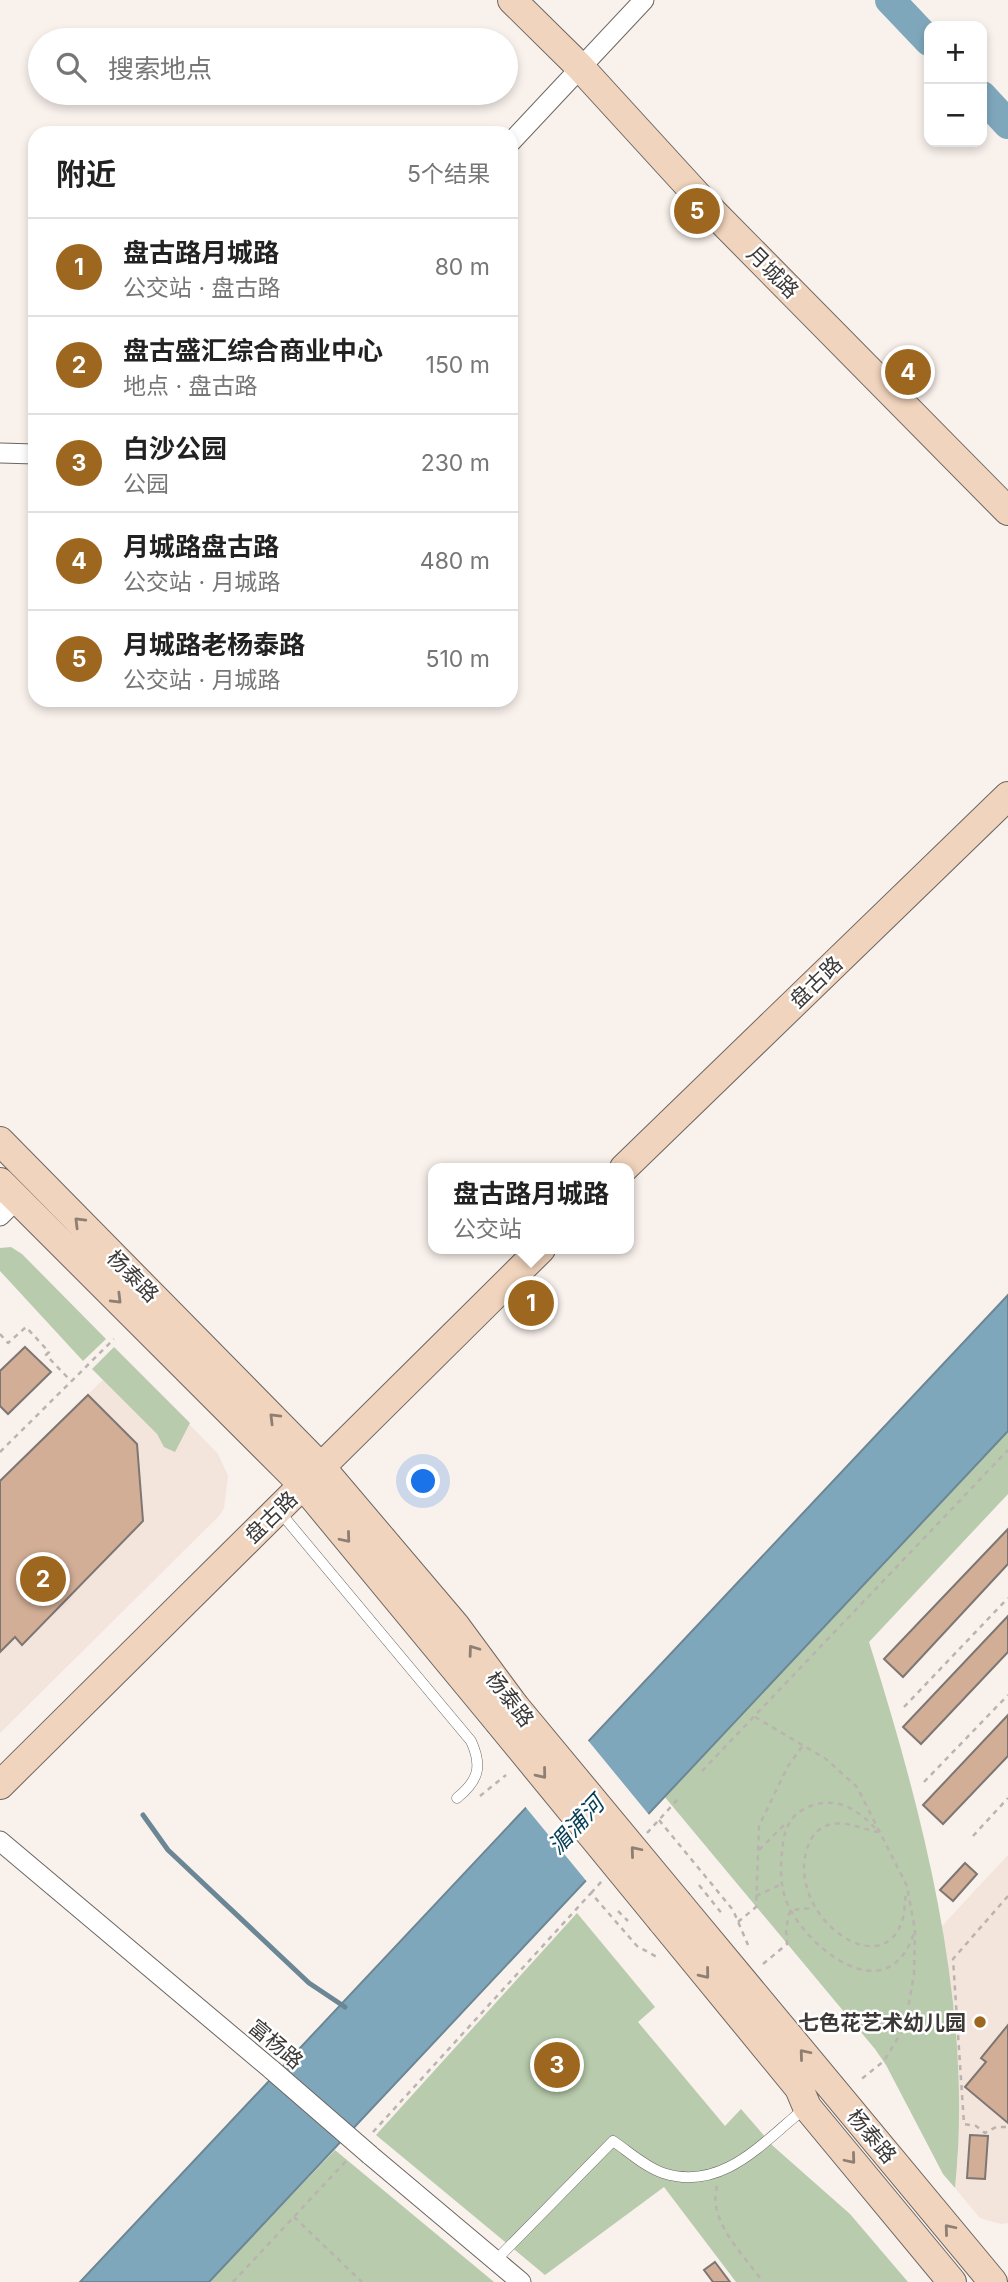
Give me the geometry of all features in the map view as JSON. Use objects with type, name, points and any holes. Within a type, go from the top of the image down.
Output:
[{"type":"main road","name":"月城路","points":[[512,0],[580,67],[708,207],[1008,511]]},
{"type":"main road","name":"盘古路","points":[[629,1163],[1008,796]]},
{"type":"main road","name":"杨泰路","points":[[0,1141],[312,1476],[506,1713],[680,1903],[993,2282]]},
{"type":"main road","name":"杨泰路","points":[[6,1199],[312,1476]]},
{"type":"main road","name":"盘古路","points":[[0,1784],[536,1254]]},
{"type":"main road","name":"杨泰路","points":[[680,1903],[799,2088],[807,2107],[952,2282]]},
{"type":"street","points":[[518,134],[644,0]]},
{"type":"street","points":[[0,453],[28,454]]},
{"type":"street","name":"富杨路","points":[[0,1842],[272,2070],[369,2145],[521,2282]]},
{"type":"lane","points":[[278,1510],[471,1741],[480,1771],[474,1784],[457,1798]]},
{"type":"lane","points":[[495,2260],[612,2141],[662,2173],[713,2176],[732,2167],[807,2107]]},
{"type":"path","points":[[0,1334],[8,1343],[26,1327],[49,1352],[46,1355],[71,1381]]},
{"type":"path","points":[[0,1452],[114,1339]]},
{"type":"path","points":[[702,1771],[1008,1450]]},
{"type":"path","points":[[904,1707],[1008,1598]]},
{"type":"path","points":[[924,1782],[1008,1695]]},
{"type":"path","points":[[755,1717],[826,1759],[857,1787],[907,1886],[915,1930],[914,1974],[898,2036],[884,2061],[859,2081]]},
{"type":"path","points":[[738,1922],[756,1907],[759,1826],[769,1802],[804,1744]]},
{"type":"path","points":[[477,1798],[506,1775]]},
{"type":"path","points":[[973,1836],[1008,1798]]},
{"type":"path","points":[[758,1850],[798,1812],[829,1802],[860,1812],[879,1832]]},
{"type":"path","points":[[659,1820],[733,1910],[748,1945]]},
{"type":"path","points":[[786,1823],[781,1858],[782,1884],[790,1910],[815,1941],[844,1966],[867,1971],[888,1968],[908,1952],[915,1930]]},
{"type":"path","points":[[879,1832],[844,1823],[828,1825],[816,1832],[805,1857],[807,1888],[814,1908],[824,1922],[844,1938],[863,1946],[879,1945],[892,1936],[903,1919],[907,1886]]},
{"type":"path","points":[[756,1896],[782,1884]]},
{"type":"path","points":[[369,2145],[591,1893],[637,1947],[657,1957]]},
{"type":"path","points":[[1008,1896],[953,1959],[964,2124],[976,2126],[985,2133],[996,2126],[1008,2127]]},
{"type":"path","points":[[680,1903],[723,1915]]},
{"type":"path","points":[[790,1910],[814,1908]]},
{"type":"path","points":[[763,1964],[787,1944],[786,1929],[790,1910]]},
{"type":"path","points":[[618,1911],[628,1921]]},
{"type":"path","points":[[233,2282],[350,2157]]},
{"type":"path","points":[[732,2167],[716,2188],[715,2208],[721,2222],[763,2282]]},
{"type":"path","points":[[294,2217],[362,2282]]},
{"type":"shaded area","points":[[125,1358],[218,1454],[228,1476],[224,1508],[219,1516],[0,1733],[0,1481]]},
{"type":"shaded area","name":"七色花艺术幼儿园","points":[[1008,1855],[1008,2223],[1001,2224],[980,2218],[955,2188],[958,2158],[942,1926]]},
{"type":"green space","points":[[11,1247],[22,1254],[106,1339],[83,1361],[0,1271],[0,1248]]},
{"type":"green space","points":[[114,1347],[190,1423],[175,1452],[164,1447],[157,1434],[92,1369]]},
{"type":"green space","points":[[1008,1431],[1008,1494],[869,1642],[908,1774],[939,1911],[957,2050],[959,2120],[955,2188],[943,2174],[875,2049],[664,1796]]},
{"type":"green space","points":[[577,1913],[655,2007],[638,2022],[725,2126],[741,2109],[773,2146],[850,2214],[908,2282],[736,2282],[664,2187],[545,2275],[376,2135]]},
{"type":"green space","points":[[335,2150],[494,2282],[209,2282]]},
{"type":"water","name":"湄浦河","points":[[1008,1295],[1008,1431],[209,2282],[80,2282]]},
{"type":"pier","points":[[586,1738],[650,1816],[620,1848],[556,1769]]},
{"type":"pier","points":[[552,1773],[617,1852],[588,1883],[523,1804]]},
{"type":"building","points":[[25,1347],[51,1372],[8,1414],[0,1406],[0,1371]]},
{"type":"building","points":[[88,1395],[137,1444],[143,1521],[22,1645],[15,1637],[0,1652],[0,1481]]},
{"type":"building","points":[[1008,1529],[1008,1564],[903,1677],[884,1659]]},
{"type":"building","points":[[1008,1616],[1008,1652],[921,1744],[903,1727]]},
{"type":"building","points":[[1008,1715],[1008,1756],[943,1824],[923,1805]]},
{"type":"building","points":[[965,1863],[977,1874],[953,1901],[940,1890]]},
{"type":"building","points":[[1008,2025],[1008,2123],[965,2087],[986,2062],[981,2058]]},
{"type":"building","points":[[970,2135],[988,2136],[985,2179],[967,2178]]},
{"type":"building","points":[[715,2262],[730,2282],[713,2282],[704,2270]]},
{"type":"waterway","points":[[890,0],[924,36]]},
{"type":"waterway","points":[[987,101],[1008,124]]},
{"type":"waterway","points":[[143,1815],[168,1850],[309,1983],[345,2007]]},
{"type":"place","name":"月城路老杨泰路","points":[[697,211]]},
{"type":"place","name":"月城路盘古路","points":[[908,372]]},
{"type":"place","name":"盘古路月城路","points":[[531,1303]]},
{"type":"place","name":"盘古盛汇综合商业中心","points":[[43,1579]]},
{"type":"place","name":"七色花艺术幼儿园","points":[[980,2022]]},
{"type":"place","name":"白沙公园","points":[[557,2065]]}]
